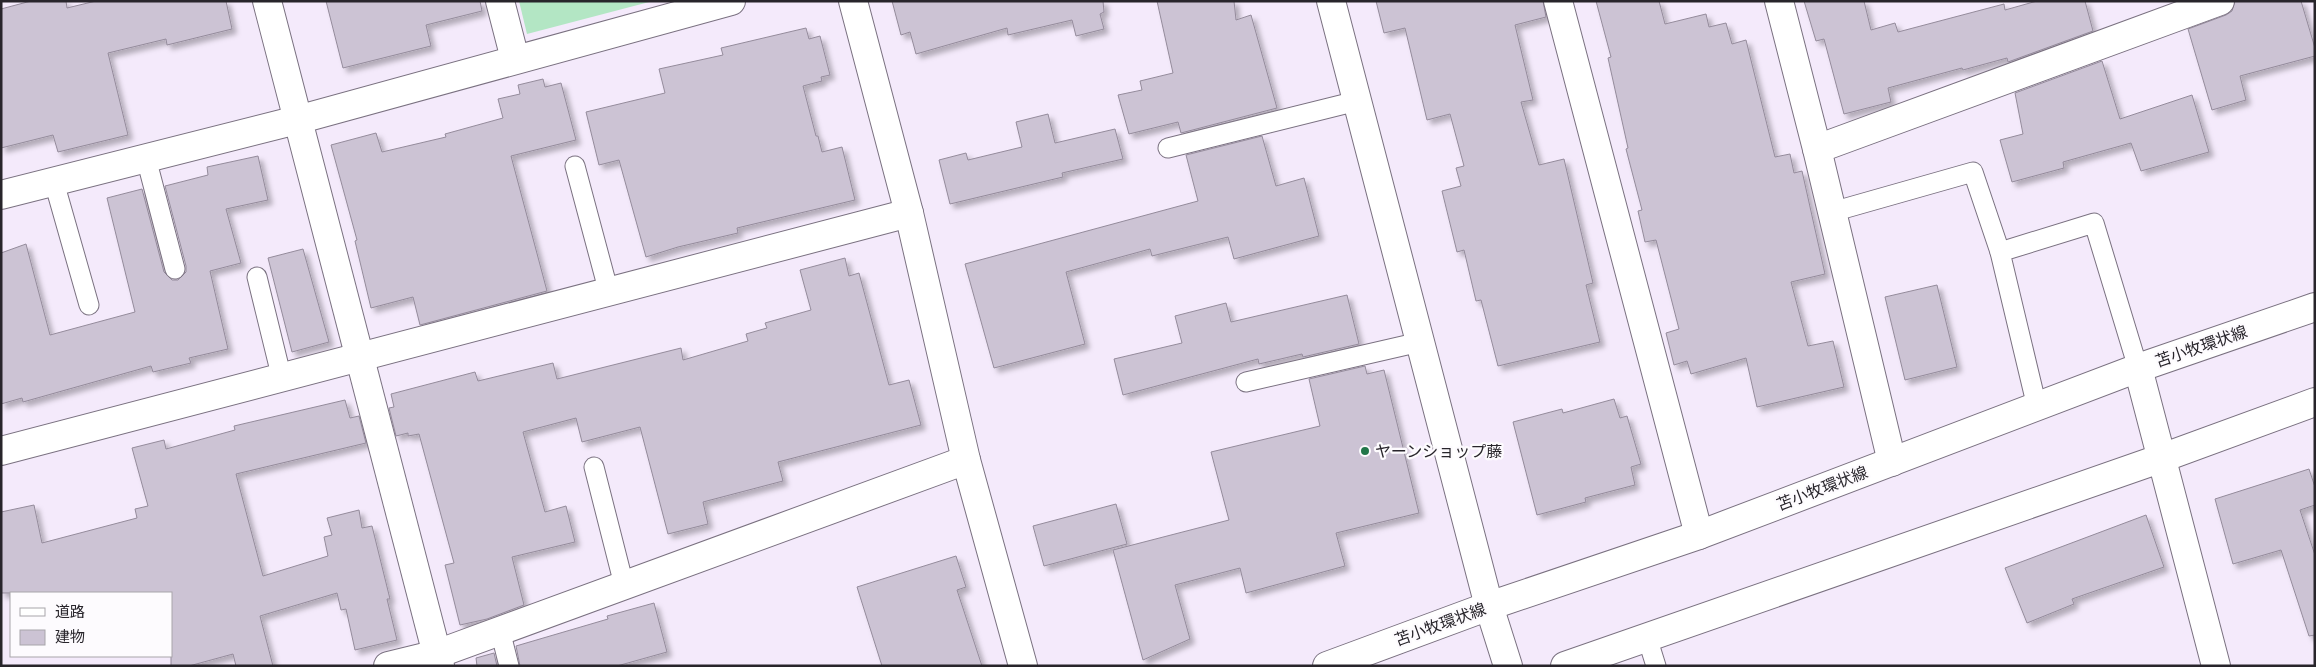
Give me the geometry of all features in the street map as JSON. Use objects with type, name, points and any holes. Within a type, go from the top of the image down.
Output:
[{"type":"street","points":[[267,1],[438,660]]},
{"type":"street","points":[[500,1],[515,59]]},
{"type":"street","points":[[1,196],[297,120],[731,1]]},
{"type":"street","points":[[853,1],[910,213],[966,460],[1023,666]]},
{"type":"street","points":[[1331,1],[1489,606],[1508,666]]},
{"type":"street","points":[[1558,1],[1699,535]]},
{"type":"street","points":[[1779,1],[1817,149],[1892,462]]},
{"type":"street","points":[[1817,149],[2220,1]]},
{"type":"street","points":[[1,451],[910,213]]},
{"type":"street","name":"苫小牧環状線","points":[[1328,666],[1489,606],[1699,535],[2138,368],[2315,307]]},
{"type":"street","points":[[2138,368],[2216,666]]},
{"type":"street","points":[[1565,666],[2162,458],[2315,402]]},
{"type":"street","points":[[388,666],[438,660],[500,630],[966,460]]},
{"type":"lane","points":[[1168,148],[1357,101]]},
{"type":"lane","points":[[146,158],[175,269]]},
{"type":"lane","points":[[575,166],[609,293]]},
{"type":"lane","points":[[1832,212],[1973,172],[2000,252],[2037,407]]},
{"type":"lane","points":[[54,182],[88,305]]},
{"type":"lane","points":[[2000,252],[2094,223],[2138,368]]},
{"type":"lane","points":[[257,277],[282,378]]},
{"type":"lane","points":[[1246,382],[1420,342]]},
{"type":"lane","points":[[594,467],[624,585]]},
{"type":"lane","points":[[500,630],[509,666]]},
{"type":"lane","points":[[1647,637],[1656,666]]},
{"type":"green space","points":[[519,1],[653,1],[527,34]]},
{"type":"building","points":[[31,1],[66,1],[67,8],[96,1],[226,1],[232,29],[167,45],[166,39],[108,53],[128,135],[58,152],[53,135],[1,148],[1,9]]},
{"type":"building","points":[[326,1],[480,1],[482,11],[426,25],[431,46],[343,68]]},
{"type":"building","points":[[892,1],[1103,1],[1104,12],[1100,14],[1104,29],[1076,36],[1072,20],[1008,35],[1007,28],[916,54],[910,32],[901,35]]},
{"type":"building","points":[[1157,1],[1234,1],[1236,20],[1251,15],[1277,108],[1181,133],[1178,122],[1129,134],[1118,95],[1142,90],[1140,81],[1173,73]]},
{"type":"building","points":[[1376,1],[1543,1],[1546,17],[1515,25],[1533,100],[1521,102],[1539,165],[1564,159],[1593,283],[1586,285],[1600,342],[1498,366],[1481,300],[1476,301],[1464,250],[1457,252],[1442,191],[1461,186],[1456,168],[1464,166],[1450,114],[1427,120],[1405,28],[1384,33]]},
{"type":"building","points":[[1596,1],[1659,1],[1665,24],[1706,14],[1709,27],[1726,23],[1732,44],[1746,40],[1775,157],[1790,154],[1794,173],[1802,171],[1825,274],[1791,282],[1808,346],[1833,341],[1844,387],[1757,407],[1746,358],[1691,374],[1687,361],[1674,365],[1666,333],[1679,329],[1656,240],[1645,242],[1638,211],[1642,210],[1626,149],[1628,148],[1608,58],[1611,57]]},
{"type":"building","points":[[1804,1],[1864,1],[1871,30],[1895,23],[1898,32],[2004,4],[2005,10],[2037,1],[2085,1],[2093,31],[2008,62],[2007,58],[1888,88],[1891,102],[1844,114],[1824,39],[1816,41]]},
{"type":"building","points":[[2235,1],[2301,1],[2315,48],[2315,56],[2240,76],[2246,100],[2212,110],[2188,29],[2226,15],[2232,11]]},
{"type":"building","points":[[806,28],[809,39],[820,36],[830,75],[821,77],[822,81],[803,86],[816,136],[818,136],[822,152],[842,147],[855,200],[737,228],[738,233],[678,247],[646,257],[619,160],[599,165],[586,112],[665,93],[659,69],[723,55],[721,48]]},
{"type":"building","points":[[2102,61],[2120,119],[2192,95],[2209,152],[2141,171],[2131,143],[2063,162],[2064,168],[2012,182],[2000,140],[2023,134],[2015,93]]},
{"type":"building","points":[[543,79],[545,87],[561,83],[576,140],[511,156],[547,291],[420,325],[413,297],[371,308],[355,241],[357,240],[331,145],[376,133],[382,152],[446,137],[445,134],[503,118],[498,99],[520,94],[518,85]]},
{"type":"building","points":[[1048,114],[1055,143],[1115,129],[1123,159],[1062,173],[1063,177],[950,204],[939,160],[966,153],[968,160],[1022,147],[1016,122]]},
{"type":"building","points":[[1262,136],[1276,186],[1304,178],[1319,236],[1234,259],[1228,237],[1152,256],[1150,249],[1066,272],[1085,344],[994,368],[965,264],[1198,201],[1186,155]]},
{"type":"building","points":[[258,156],[268,200],[226,209],[241,263],[210,271],[228,349],[189,358],[191,363],[153,372],[151,366],[23,402],[22,398],[1,404],[1,253],[26,244],[50,335],[135,312],[107,198],[142,189],[164,272],[172,280],[178,280],[186,272],[186,266],[165,186],[208,175],[207,167]]},
{"type":"building","points":[[303,249],[329,342],[292,352],[268,258]]},
{"type":"building","points":[[845,258],[849,276],[859,273],[889,385],[909,380],[921,425],[778,462],[783,481],[703,502],[708,524],[668,534],[640,427],[582,442],[576,418],[523,432],[545,512],[566,506],[575,542],[512,557],[524,605],[487,619],[460,625],[445,565],[454,563],[419,434],[408,436],[408,433],[396,436],[389,408],[394,407],[391,394],[475,372],[478,381],[553,363],[557,379],[681,348],[683,360],[748,341],[746,334],[767,328],[765,323],[811,310],[800,270]]},
{"type":"building","points":[[1937,285],[1957,367],[1905,380],[1885,297]]},
{"type":"building","points":[[1347,295],[1359,344],[1303,357],[1302,354],[1259,364],[1258,359],[1123,395],[1114,359],[1182,343],[1175,316],[1226,303],[1231,322]]},
{"type":"building","points":[[1365,366],[1367,374],[1384,370],[1419,513],[1336,533],[1345,566],[1246,593],[1240,568],[1175,585],[1190,639],[1143,660],[1113,550],[1229,520],[1211,452],[1320,426],[1309,379]]},
{"type":"building","points":[[1614,399],[1620,418],[1627,416],[1641,464],[1631,467],[1635,485],[1585,498],[1586,502],[1537,515],[1513,422],[1562,409],[1563,413]]},
{"type":"building","points":[[345,400],[350,418],[359,416],[366,443],[236,474],[263,576],[328,556],[324,537],[332,535],[327,518],[359,510],[362,528],[372,526],[390,599],[387,599],[397,640],[355,650],[346,609],[341,610],[337,593],[260,616],[273,666],[236,666],[233,654],[189,666],[171,666],[172,592],[1,593],[1,512],[34,505],[42,543],[137,518],[135,509],[148,506],[132,448],[164,440],[166,449],[235,430],[234,426]]},
{"type":"building","points":[[2309,469],[2315,487],[2315,505],[2300,510],[2315,555],[2315,635],[2309,636],[2281,550],[2233,564],[2215,499]]},
{"type":"building","points":[[1116,504],[1127,544],[1044,566],[1033,526]]},
{"type":"building","points":[[2146,515],[2164,567],[2072,599],[2074,604],[2027,623],[2005,568]]},
{"type":"building","points":[[956,556],[966,587],[957,590],[982,666],[882,666],[857,587]]},
{"type":"building","points":[[654,603],[667,652],[617,666],[520,666],[516,646],[608,619],[607,616]]},
{"type":"building","points":[[494,653],[497,666],[477,666],[476,658]]},
{"type":"place","name":"ヤーンショップ藤","points":[[1365,451]]}]
